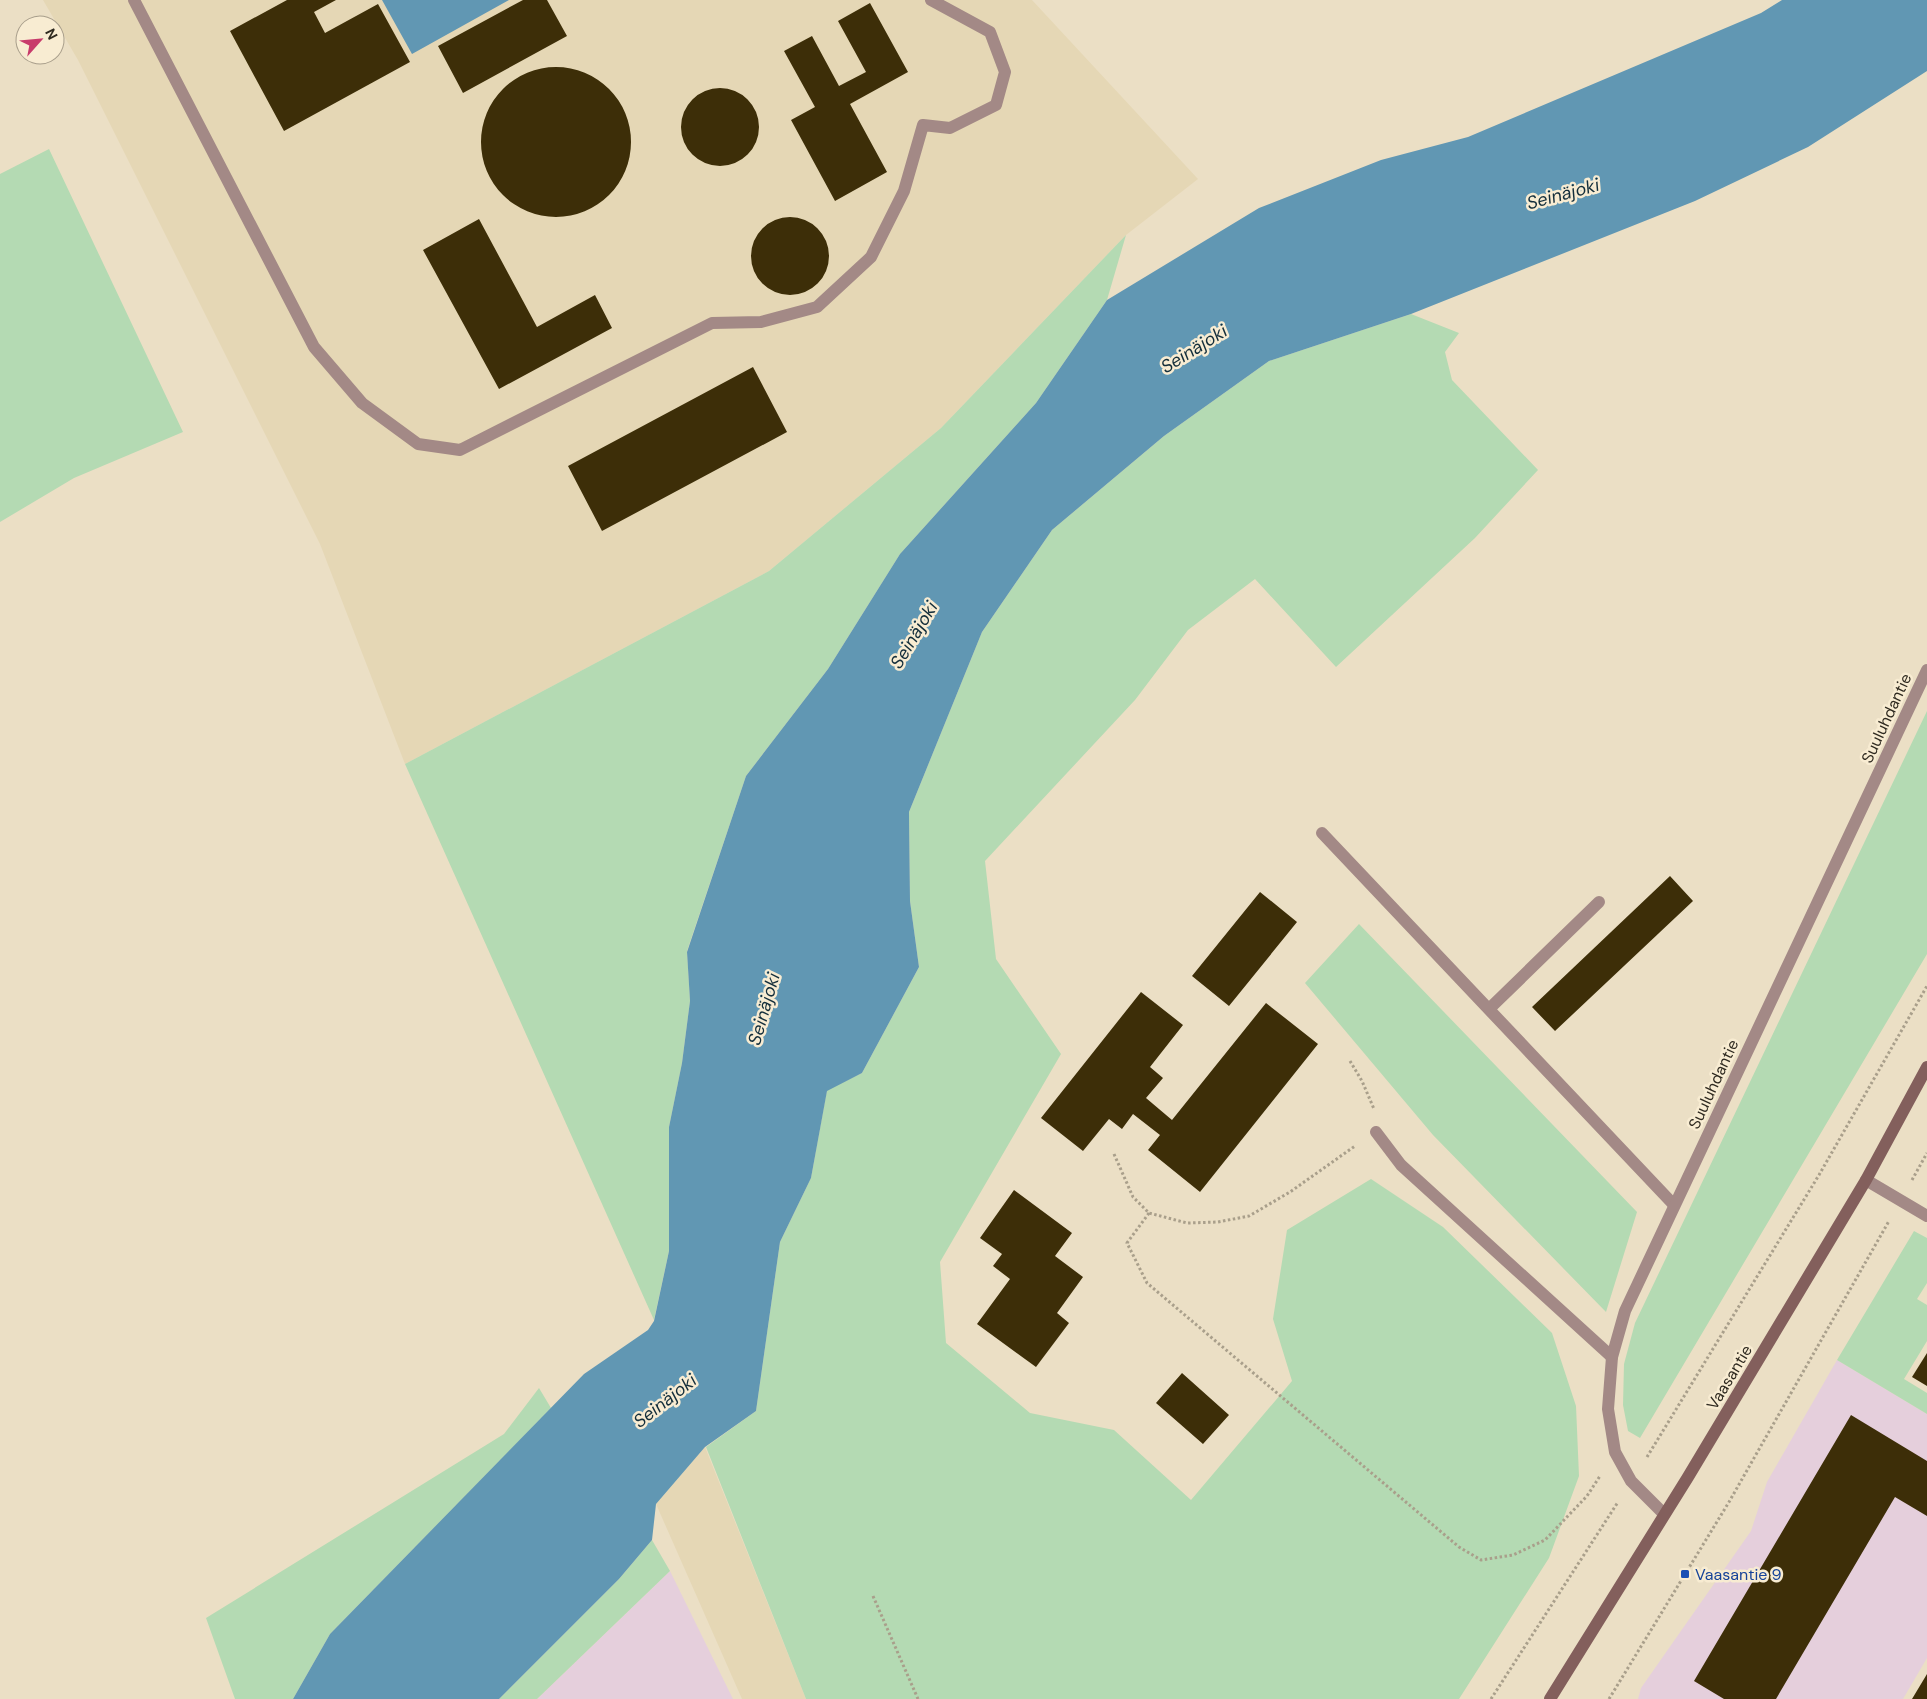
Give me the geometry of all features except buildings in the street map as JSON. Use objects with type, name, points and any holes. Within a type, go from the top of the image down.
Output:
[{"type":"main road","name":"Vaasantie","points":[[1550,1699],[1688,1477],[1866,1180],[1927,1067]]},
{"type":"street","points":[[134,0],[314,347],[362,403],[418,444],[460,450],[712,323],[761,322],[817,307],[871,257],[904,191],[923,125],[950,128],[996,105],[1005,72],[990,32],[931,0]]},
{"type":"street","name":"Suuluhdantie","points":[[1664,1514],[1631,1481],[1615,1452],[1608,1409],[1612,1357],[1625,1311],[1927,670]]},
{"type":"street","points":[[1322,833],[1674,1205]]},
{"type":"street","points":[[1489,1009],[1599,902]]},
{"type":"street","points":[[1376,1132],[1401,1165],[1612,1357]]},
{"type":"street","points":[[1866,1180],[1927,1216]]},
{"type":"path","points":[[1491,1699],[1631,1481],[1819,1176],[1927,986]]},
{"type":"path","points":[[1114,1154],[1133,1197],[1148,1213],[1187,1223],[1218,1222],[1250,1216],[1290,1192],[1376,1132],[1375,1111],[1362,1081],[1350,1062]]},
{"type":"path","points":[[1609,1699],[1729,1502],[1927,1153]]},
{"type":"path","points":[[1148,1213],[1126,1244],[1148,1283],[1459,1547],[1482,1560],[1514,1555],[1545,1540],[1587,1496],[1615,1452]]},
{"type":"path","points":[[873,1596],[918,1699]]},
{"type":"shaded area","points":[[43,0],[1032,0],[1198,179],[1126,235],[941,428],[769,571],[405,764],[320,544],[78,60],[65,38],[65,15],[52,15]]},
{"type":"shaded area","points":[[1837,1360],[1927,1414],[1927,1658],[1903,1699],[1638,1699],[1641,1688],[1751,1531],[1767,1482]]},
{"type":"shaded area","points":[[705,1447],[806,1699],[742,1699],[656,1504]]},
{"type":"shaded area","points":[[670,1571],[733,1699],[537,1699]]},
{"type":"green space","points":[[49,149],[183,432],[74,478],[0,522],[0,174]]},
{"type":"green space","points":[[1126,235],[1107,300],[1036,403],[900,554],[828,669],[746,776],[687,951],[690,1001],[682,1063],[669,1127],[669,1251],[654,1320],[405,764],[769,571],[941,428]]},
{"type":"green space","points":[[1411,314],[1459,333],[1445,352],[1452,380],[1538,470],[1475,538],[1336,667],[1255,579],[1188,630],[1135,700],[985,861],[996,959],[1061,1054],[940,1262],[946,1343],[1030,1413],[1114,1430],[1191,1500],[1292,1381],[1273,1319],[1287,1230],[1371,1179],[1443,1227],[1552,1333],[1576,1406],[1579,1476],[1549,1558],[1459,1699],[806,1699],[706,1447],[756,1411],[780,1242],[811,1178],[827,1090],[862,1073],[919,967],[910,901],[909,812],[982,632],[1052,530],[1164,436],[1269,361]]},
{"type":"green space","points":[[1927,711],[1927,954],[1640,1438],[1628,1431],[1623,1405],[1624,1364],[1635,1323]]},
{"type":"green space","points":[[1359,924],[1637,1212],[1606,1312],[1433,1135],[1305,983]]},
{"type":"green space","points":[[1914,1231],[1927,1238],[1927,1283],[1917,1299],[1927,1305],[1927,1341],[1904,1379],[1927,1393],[1927,1414],[1837,1360]]},
{"type":"green space","points":[[539,1388],[551,1408],[330,1634],[293,1699],[235,1699],[206,1618],[504,1434]]},
{"type":"green space","points":[[652,1540],[670,1571],[537,1699],[499,1699],[619,1579]]},
{"type":"water","points":[[382,0],[509,0],[412,54]]},
{"type":"water","name":"Seinäjoki","points":[[1782,0],[1927,0],[1927,71],[1808,147],[1695,201],[1411,314],[1269,361],[1164,436],[1052,530],[982,632],[909,812],[910,901],[919,967],[862,1073],[827,1091],[811,1178],[780,1242],[756,1411],[705,1447],[656,1504],[652,1540],[619,1579],[499,1699],[293,1699],[330,1634],[584,1374],[648,1330],[654,1321],[669,1251],[669,1127],[682,1063],[690,1001],[687,952],[746,776],[828,669],[900,554],[1036,403],[1107,300],[1259,208],[1381,160],[1468,137],[1761,13]]},
{"type":"place","name":"Vaasantie 9","points":[[1685,1574]]}]
